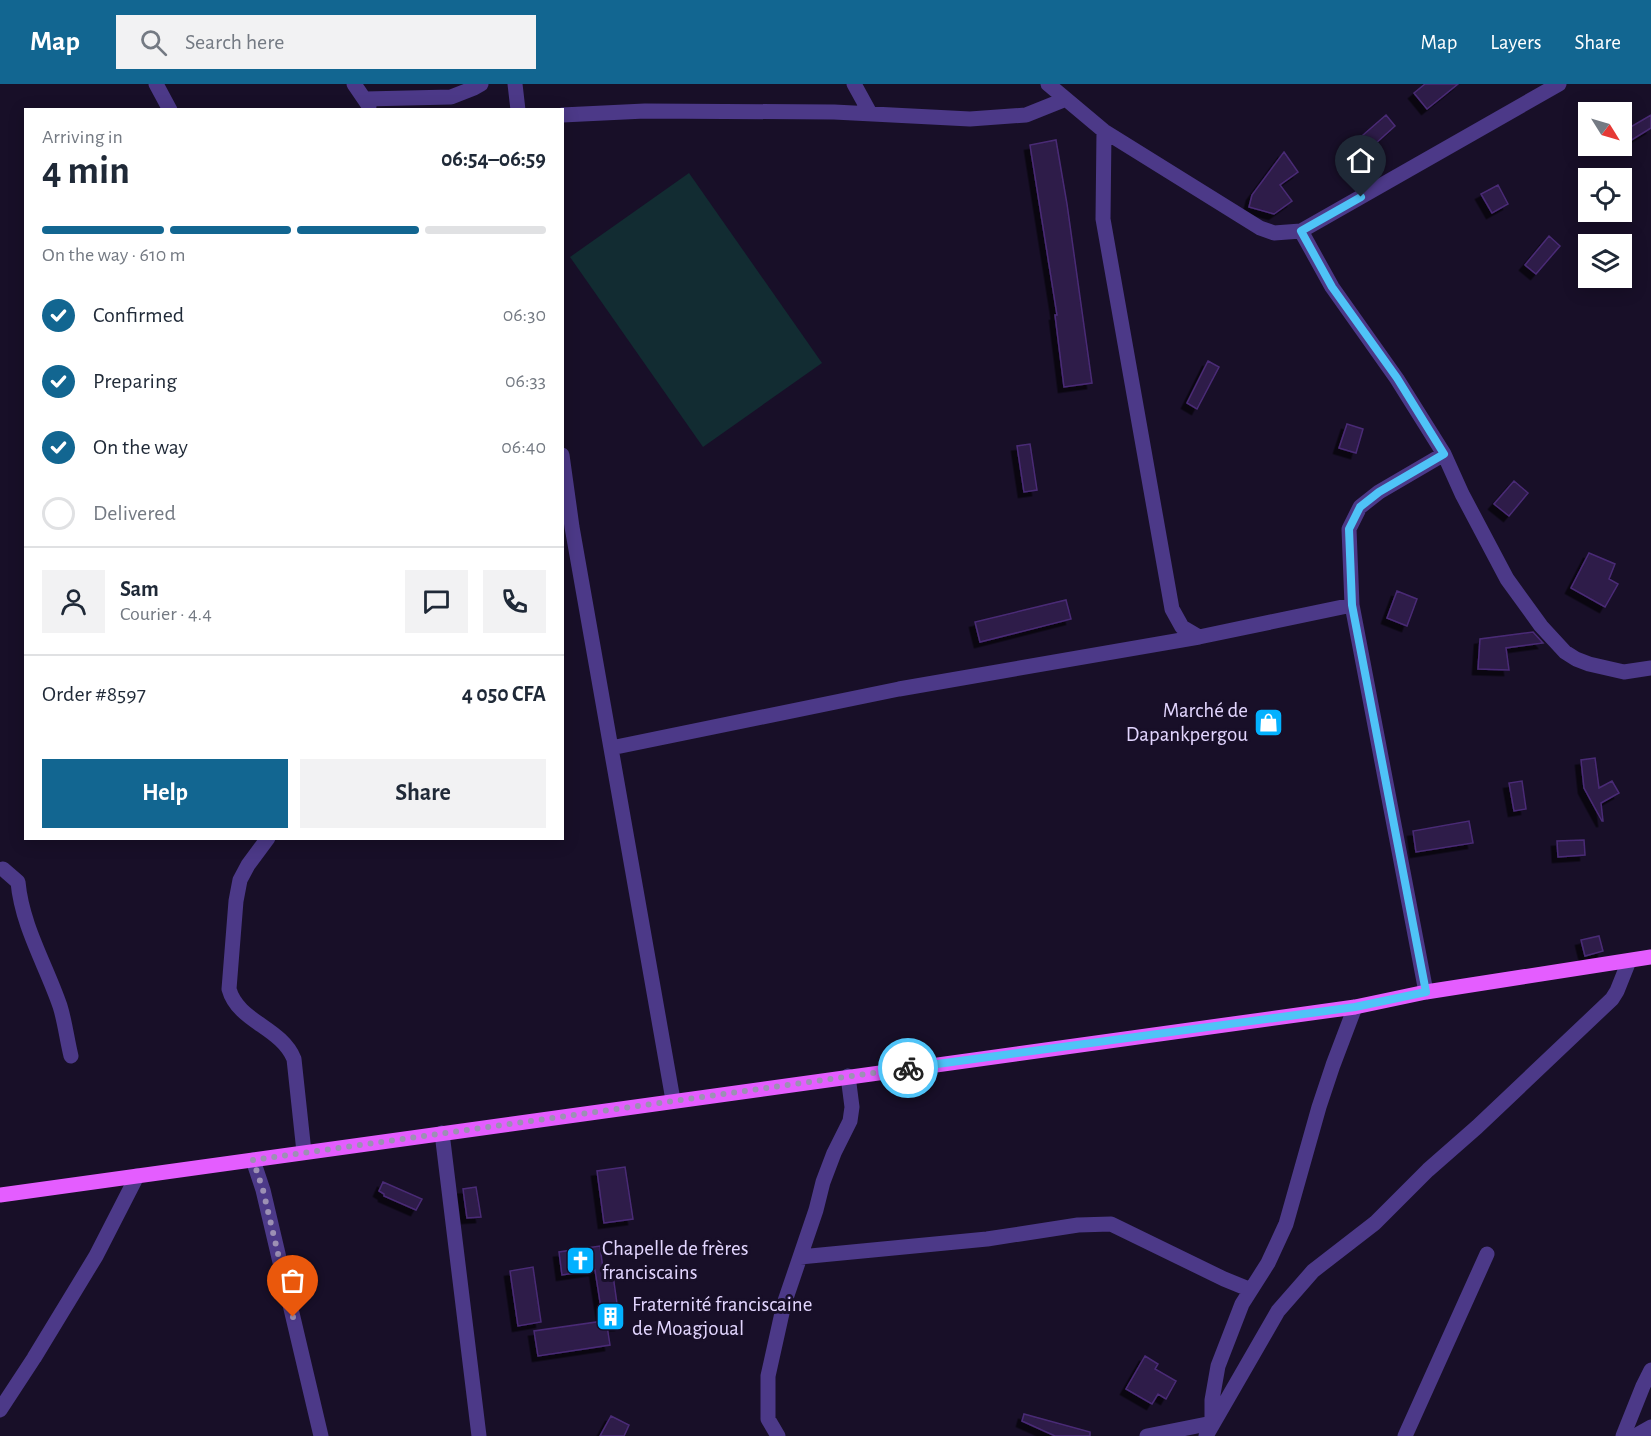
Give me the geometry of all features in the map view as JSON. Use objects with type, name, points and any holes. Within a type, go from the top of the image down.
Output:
[{"type":"main road","points":[[0,1194],[1355,1007],[1426,992],[1651,957]]},
{"type":"street","points":[[156,84],[169,108]]},
{"type":"street","points":[[354,84],[368,104],[452,97],[481,84]]},
{"type":"street","points":[[515,84],[519,108]]},
{"type":"street","points":[[854,84],[870,113]]},
{"type":"street","points":[[1048,84],[1104,131],[1260,228],[1274,233],[1301,231],[1559,84]]},
{"type":"street","points":[[564,115],[680,111],[870,113],[970,119],[1026,115],[1066,99]]},
{"type":"street","points":[[1104,131],[1103,219],[1172,609],[1182,627],[1199,637]]},
{"type":"street","points":[[1301,231],[1332,287],[1397,378],[1444,454],[1462,494],[1507,579],[1554,642],[1576,659],[1605,669],[1624,672],[1651,668]]},
{"type":"street","points":[[1426,992],[1352,605],[1349,529],[1360,507],[1379,492],[1444,454]]},
{"type":"street","points":[[564,484],[567,528]]},
{"type":"street","points":[[564,511],[611,748],[673,1100]]},
{"type":"street","points":[[611,748],[899,688],[1199,637],[1352,605]]},
{"type":"street","points":[[267,840],[240,880],[236,901],[229,989],[231,998],[238,1007],[284,1041],[291,1050],[294,1059],[304,1152]]},
{"type":"street","points":[[3,869],[18,882],[33,940],[60,1008],[71,1056]]},
{"type":"street","points":[[1209,1430],[1278,1311],[1313,1271],[1375,1223],[1428,1170],[1612,999],[1629,961]]},
{"type":"street","points":[[1209,1430],[1218,1366],[1242,1304],[1268,1263],[1286,1224],[1332,1065],[1355,1007]]},
{"type":"street","points":[[778,1436],[768,1419],[768,1376],[784,1304],[823,1182],[850,1121],[852,1107],[848,1076]]},
{"type":"street","points":[[442,1133],[479,1436]]},
{"type":"street","points":[[253,1160],[263,1190],[321,1436]]},
{"type":"street","points":[[0,1410],[96,1256],[137,1176]]},
{"type":"street","points":[[800,1257],[987,1239],[1078,1225],[1112,1224],[1251,1290]]},
{"type":"street","points":[[1405,1436],[1487,1254]]},
{"type":"street","points":[[1623,1436],[1651,1370]]},
{"type":"street","points":[[1635,1436],[1651,1427]]},
{"type":"street","points":[[1147,1436],[1209,1430]]},
{"type":"green space","points":[[689,173],[822,363],[703,447],[570,257]]},
{"type":"building","points":[[1425,84],[1458,84],[1427,109],[1414,93]]},
{"type":"building","points":[[1386,115],[1395,126],[1365,153],[1355,142]]},
{"type":"building","points":[[1651,115],[1651,128],[1632,140],[1632,126]]},
{"type":"building","points":[[1056,140],[1092,383],[1064,387],[1055,315],[1057,315],[1030,145]]},
{"type":"building","points":[[1284,152],[1298,172],[1280,185],[1292,201],[1274,214],[1249,207],[1252,195]]},
{"type":"building","points":[[1498,185],[1508,204],[1492,213],[1481,194]]},
{"type":"building","points":[[1549,236],[1560,246],[1536,274],[1525,265]]},
{"type":"building","points":[[1208,361],[1219,367],[1197,409],[1187,403]]},
{"type":"building","points":[[1347,424],[1363,429],[1356,453],[1339,448]]},
{"type":"building","points":[[1030,444],[1037,490],[1024,492],[1017,446]]},
{"type":"building","points":[[1514,481],[1528,493],[1509,516],[1494,504]]},
{"type":"building","points":[[1589,553],[1615,564],[1609,579],[1618,584],[1605,607],[1571,588]]},
{"type":"building","points":[[1397,591],[1417,599],[1407,626],[1387,618]]},
{"type":"building","points":[[1066,600],[1071,619],[980,642],[975,622]]},
{"type":"building","points":[[1533,632],[1543,643],[1506,648],[1509,670],[1478,669],[1480,639]]},
{"type":"building","points":[[1595,758],[1599,788],[1612,781],[1619,793],[1601,803],[1603,821],[1584,788],[1581,760]]},
{"type":"building","points":[[1522,781],[1526,809],[1514,811],[1509,783]]},
{"type":"building","points":[[1469,821],[1473,843],[1416,852],[1413,831]]},
{"type":"building","points":[[1584,840],[1585,855],[1558,857],[1557,841]]},
{"type":"building","points":[[1599,936],[1603,951],[1585,956],[1581,940]]},
{"type":"building","points":[[625,1167],[633,1219],[604,1223],[597,1171]]},
{"type":"building","points":[[383,1182],[422,1199],[416,1210],[384,1196],[379,1191]]},
{"type":"building","points":[[476,1187],[481,1217],[467,1218],[463,1189]]},
{"type":"building","name":"Fraternité franciscaine de Moagjoual","points":[[600,1246],[603,1269],[612,1268],[620,1325],[607,1326],[610,1345],[538,1356],[534,1331],[603,1321],[595,1270],[562,1275],[559,1252]]},
{"type":"building","points":[[533,1267],[541,1322],[518,1326],[510,1271]]},
{"type":"building","points":[[1145,1356],[1158,1364],[1155,1369],[1176,1381],[1166,1399],[1158,1394],[1152,1404],[1126,1389]]},
{"type":"building","points":[[1024,1414],[1090,1432],[1090,1436],[1055,1436],[1022,1421]]},
{"type":"building","points":[[611,1416],[629,1425],[624,1436],[600,1436]]},
{"type":"way so far","points":[[293,1317],[263,1190],[253,1160],[908,1068]]},
{"type":"place","name":"Marché de Dapankpergou","points":[[1269,722]]},
{"type":"place","name":"Chapelle de frères franciscains","points":[[581,1260]]},
{"type":"place","name":"Fraternité franciscaine de Moagjoual","points":[[611,1316]]},
{"type":"route","points":[[908,1068],[1355,1007],[1426,992],[1352,605],[1349,529],[1360,507],[1379,492],[1444,454],[1397,378],[1332,287],[1301,231],[1361,197]]}]
